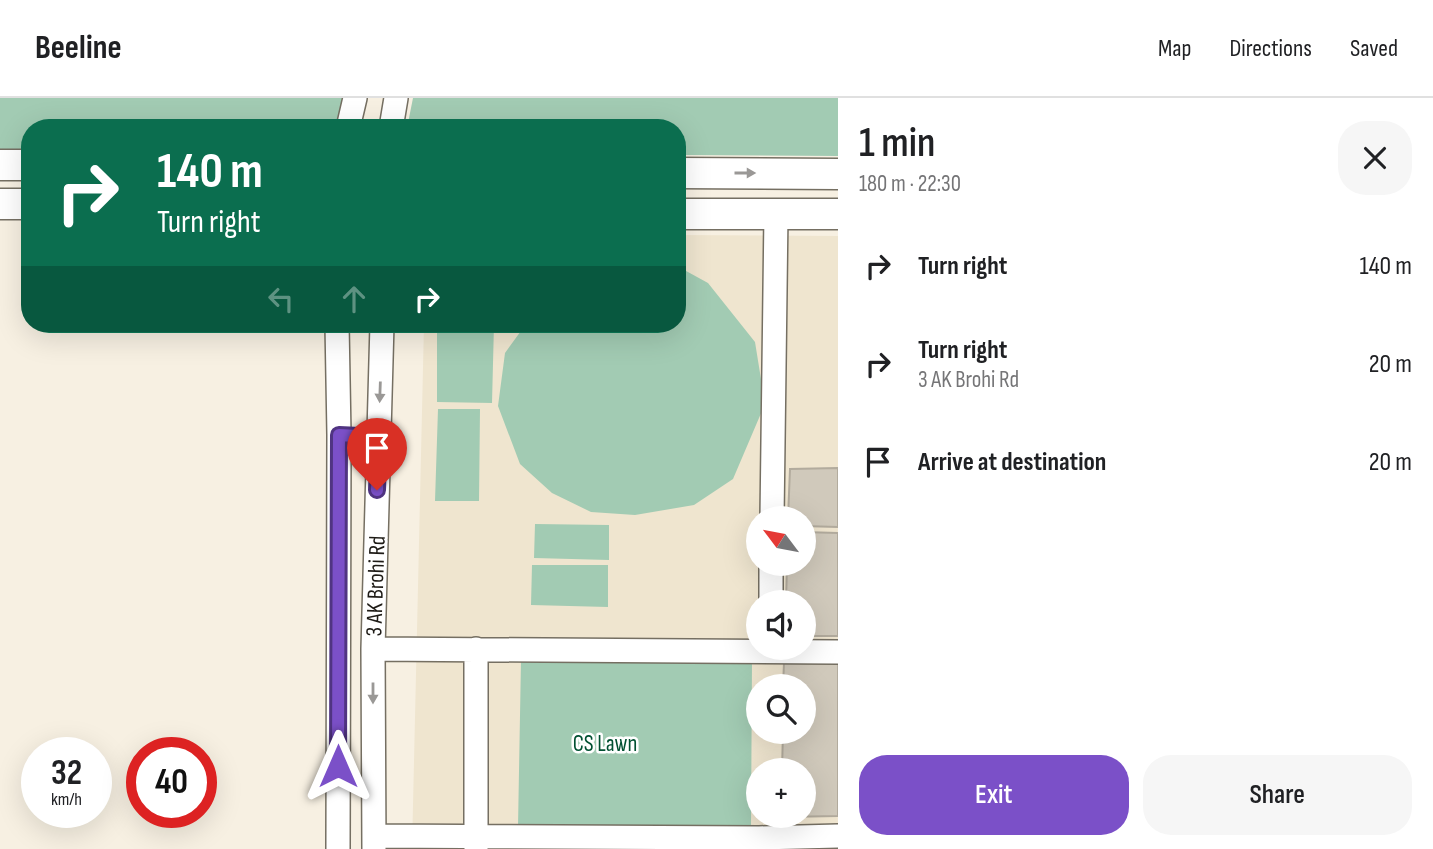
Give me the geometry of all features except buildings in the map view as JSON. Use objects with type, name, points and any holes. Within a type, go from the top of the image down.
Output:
[{"type":"main road","points":[[0,166],[21,166]]},
{"type":"main road","points":[[686,173],[838,174]]},
{"type":"main road","points":[[0,204],[21,204]]},
{"type":"main road","points":[[686,214],[838,215]]},
{"type":"street","points":[[350,119],[355,98]]},
{"type":"street","points":[[392,119],[396,98]]},
{"type":"street","points":[[772,506],[776,214]]},
{"type":"street","name":"3 AK Brohi Rd","points":[[337,333],[338,849]]},
{"type":"street","name":"3 AK Brohi Rd","points":[[374,843],[373,649],[382,333]]},
{"type":"street","points":[[339,435],[379,437]]},
{"type":"street","points":[[373,649],[746,650]]},
{"type":"street","points":[[476,649],[476,843]]},
{"type":"street","points":[[816,651],[838,652]]},
{"type":"street","points":[[374,843],[838,836]]},
{"type":"shaded area","points":[[686,235],[838,236],[838,849],[412,849],[424,333],[686,333]]},
{"type":"green space","points":[[0,98],[347,98],[341,119],[21,119],[21,150],[0,150]]},
{"type":"green space","points":[[413,98],[838,98],[838,156],[686,155],[686,119],[409,119]]},
{"type":"green space","points":[[686,271],[708,283],[755,342],[765,404],[733,479],[694,505],[635,515],[591,512],[552,493],[520,464],[498,406],[505,353],[519,333],[686,333]]},
{"type":"green space","points":[[437,333],[494,333],[492,403],[437,402]]},
{"type":"green space","points":[[438,409],[480,409],[479,501],[435,501]]},
{"type":"green space","points":[[535,524],[609,525],[609,560],[534,558]]},
{"type":"green space","points":[[532,565],[608,565],[608,607],[531,605]]},
{"type":"green space","name":"CS Lawn","points":[[521,660],[752,660],[752,674],[746,674],[746,744],[752,744],[751,758],[746,758],[746,828],[751,829],[518,827]]},
{"type":"route","points":[[338,766],[339,435],[379,437],[377,490]]}]
